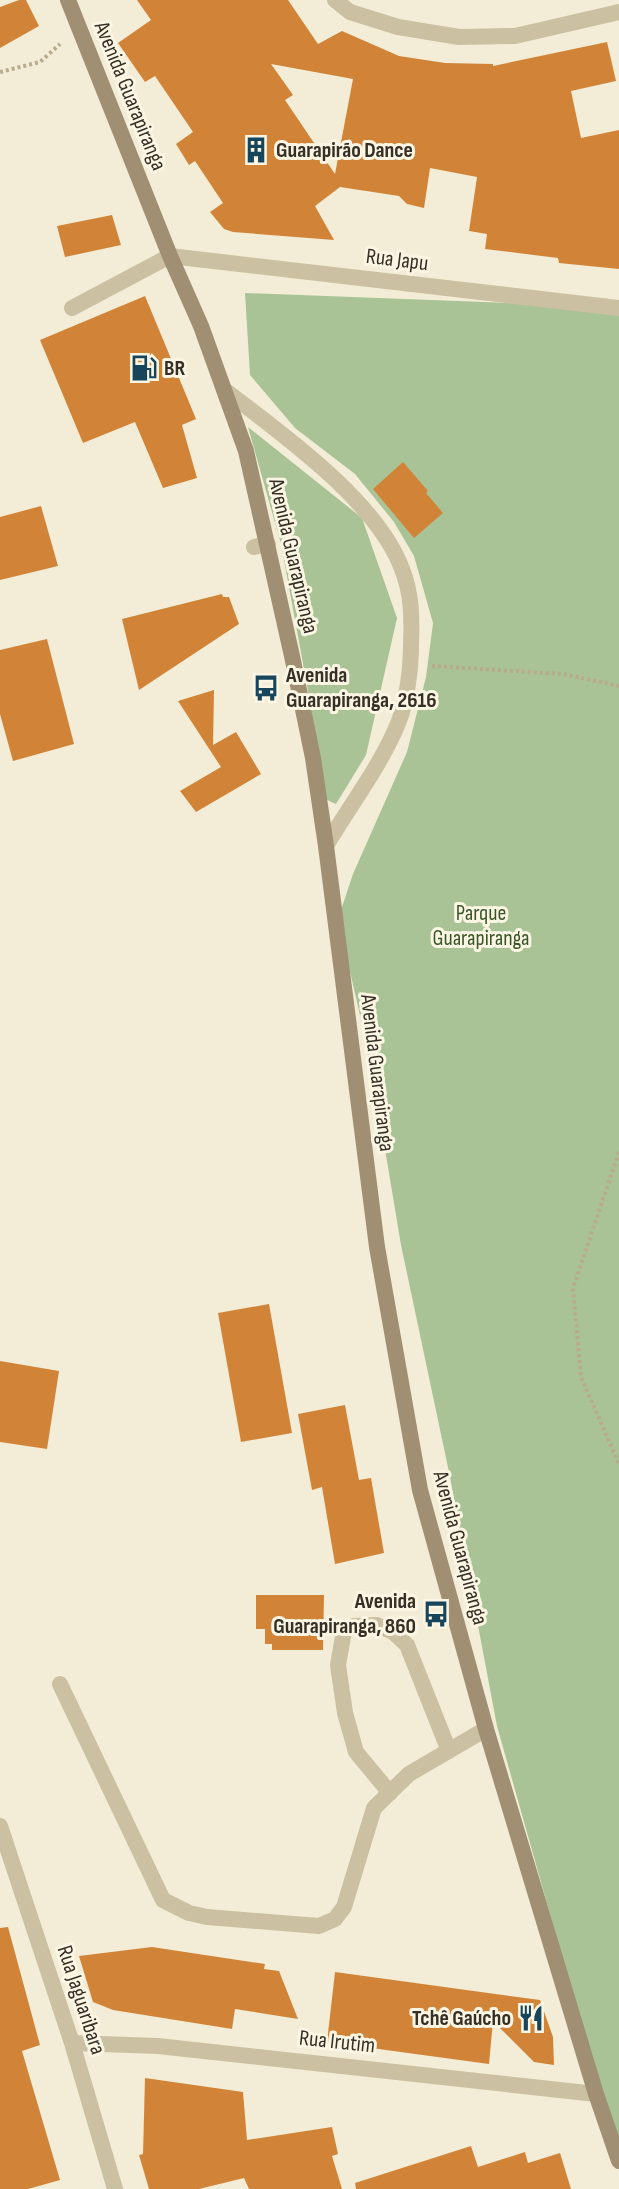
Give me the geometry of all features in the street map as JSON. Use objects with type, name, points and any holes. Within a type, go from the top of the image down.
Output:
[{"type":"main road","name":"Avenida Guarapiranga","points":[[68,0],[170,256],[201,326],[246,452],[261,546],[312,758],[326,846],[371,1210],[420,1490],[486,1729],[596,2094],[619,2161]]},
{"type":"street","points":[[335,0],[350,12],[398,27],[459,38],[515,36],[619,12]]},
{"type":"street","points":[[72,308],[170,256]]},
{"type":"street","name":"Rua Japu","points":[[170,256],[619,308]]},
{"type":"street","points":[[226,391],[294,443],[354,498],[386,537],[402,569],[412,612],[411,664],[399,720],[374,771],[326,846]]},
{"type":"street","points":[[390,1792],[356,1752],[345,1713],[338,1665],[344,1631],[354,1626],[377,1625],[393,1632],[407,1645],[449,1751]]},
{"type":"street","points":[[60,1684],[163,1900],[189,1913],[207,1917],[319,1926],[335,1918],[344,1907],[374,1808],[409,1773],[486,1729]]},
{"type":"street","name":"Rua Jaguaribara","points":[[0,1826],[72,2043],[116,2189]]},
{"type":"street","name":"Rua Irutim","points":[[72,2043],[158,2046],[596,2094]]},
{"type":"path","points":[[0,72],[40,63],[78,27]]},
{"type":"path","points":[[411,664],[563,674],[619,686]]},
{"type":"path","points":[[619,1152],[573,1288],[581,1377],[619,1464]]},
{"type":"green space","name":"Parque Guarapiranga","points":[[245,293],[619,307],[619,2142],[597,2081],[497,1726],[449,1472],[401,1245],[362,1024],[338,919],[353,874],[407,752],[426,677],[433,623],[414,556],[394,522],[355,474],[295,428],[250,375]]},
{"type":"green space","points":[[248,427],[362,518],[397,618],[366,755],[336,804],[325,799],[281,544]]},
{"type":"building","points":[[19,0],[26,0],[39,26],[0,48],[0,7]]},
{"type":"building","points":[[137,0],[288,0],[318,44],[342,31],[399,56],[445,63],[493,64],[493,66],[607,42],[616,81],[571,91],[581,138],[619,130],[619,269],[559,263],[558,258],[485,249],[487,234],[469,231],[477,177],[430,168],[424,208],[407,204],[399,196],[340,187],[315,206],[334,240],[233,232],[224,229],[210,212],[223,203],[195,161],[189,165],[176,144],[193,132],[155,76],[145,82],[118,43],[151,20]],"holes":[[[271,64],[353,79],[335,174],[285,100],[293,95]]]},
{"type":"building","points":[[112,215],[121,245],[65,257],[57,226]]},
{"type":"building","points":[[145,296],[196,419],[182,425],[197,478],[163,488],[135,422],[83,443],[40,340]]},
{"type":"building","points":[[403,462],[443,513],[414,538],[373,489]]},
{"type":"building","points":[[41,506],[58,566],[0,580],[0,517]]},
{"type":"building","points":[[222,594],[223,597],[229,597],[239,624],[139,690],[122,619]]},
{"type":"building","points":[[47,639],[74,744],[13,761],[0,714],[0,650]]},
{"type":"building","points":[[214,690],[213,745],[236,732],[261,774],[196,812],[180,791],[221,767],[178,701]]},
{"type":"building","points":[[269,1304],[292,1433],[241,1442],[218,1313]]},
{"type":"building","points":[[0,1361],[59,1371],[47,1449],[0,1442]]},
{"type":"building","points":[[345,1405],[359,1480],[371,1478],[384,1553],[335,1564],[322,1487],[312,1490],[298,1414]]},
{"type":"building","points":[[256,1595],[324,1595],[323,1650],[272,1650],[272,1644],[265,1644],[265,1629],[256,1629]]},
{"type":"building","points":[[8,1927],[40,2045],[22,2051],[60,2180],[28,2189],[0,2189],[0,1928]]},
{"type":"building","points":[[152,1947],[265,1964],[264,1969],[279,1971],[298,2019],[235,2009],[232,2029],[113,2010],[93,2002],[79,1956]]},
{"type":"building","points":[[335,1972],[540,2000],[553,2037],[554,2065],[534,2062],[493,2021],[489,2064],[327,2042]]},
{"type":"building","points":[[145,2078],[243,2092],[247,2140],[332,2127],[338,2154],[332,2156],[342,2189],[249,2189],[244,2178],[199,2189],[149,2189],[139,2155],[143,2154]]},
{"type":"building","points":[[471,2146],[478,2167],[525,2152],[528,2163],[560,2153],[571,2189],[356,2189],[355,2183]]},
{"type":"place","name":"Guarapirão Dance","points":[[256,150]]},
{"type":"place","name":"BR","points":[[144,368]]},
{"type":"place","name":"Avenida Guarapiranga, 2616","points":[[266,688]]},
{"type":"place","name":"Avenida Guarapiranga, 860","points":[[436,1614]]},
{"type":"place","name":"Tchê Gaúcho","points":[[531,2018]]}]
